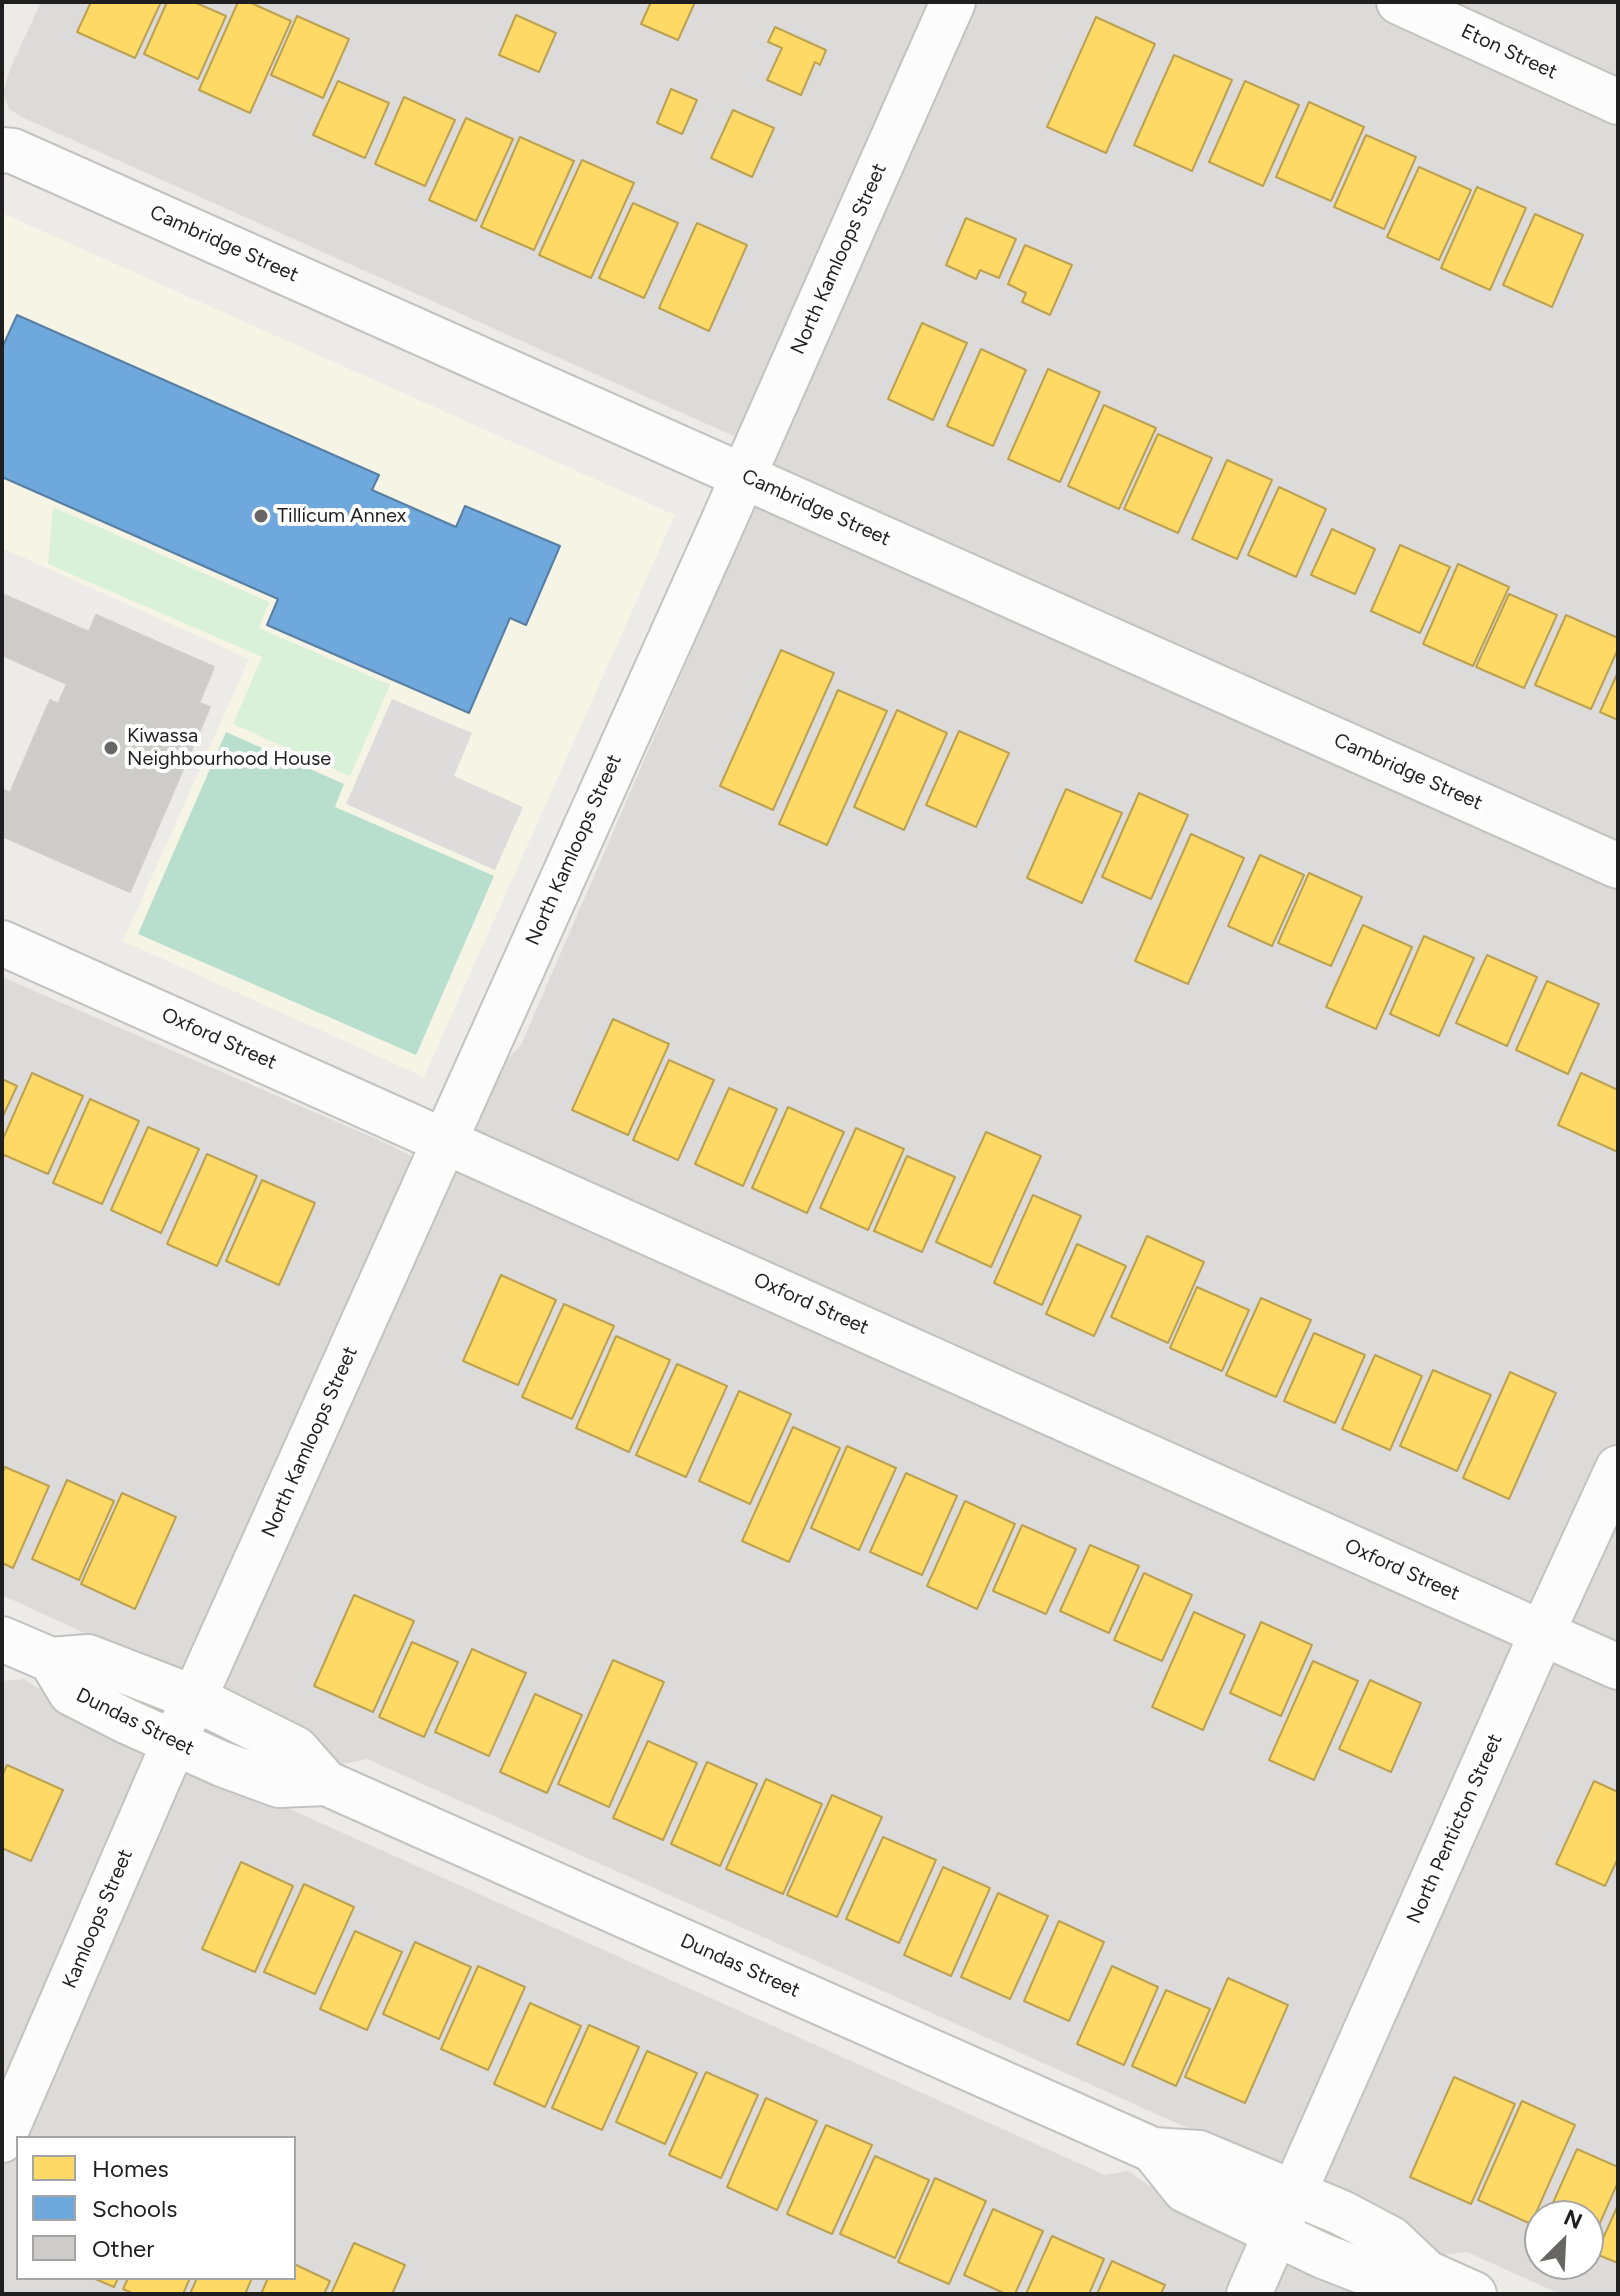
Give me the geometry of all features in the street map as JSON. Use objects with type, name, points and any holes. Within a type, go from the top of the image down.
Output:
[{"type":"street","name":"North Kamloops Street","points":[[194,1698],[953,2]]},
{"type":"street","name":"Eton Street","points":[[1399,2],[1618,102]]},
{"type":"street","name":"Cambridge Street","points":[[6,143],[1618,866]]},
{"type":"street","name":"Oxford Street","points":[[2,943],[1618,1667]]},
{"type":"street","name":"North Penticton Street","points":[[1249,2294],[1618,1468]]},
{"type":"street","name":"Dundas Street","points":[[2,1639],[51,1660],[88,1657],[194,1698],[296,1749],[326,1783],[1153,2150],[1199,2153],[1295,2193],[1391,2239],[1427,2273],[1474,2294]]},
{"type":"street","name":"Dundas Street","points":[[51,1660],[71,1693],[174,1743],[279,1785],[326,1783]]},
{"type":"street","name":"Kamloops Street","points":[[2,2140],[194,1698]]},
{"type":"street","name":"Dundas Street","points":[[1153,2150],[1185,2190],[1323,2256],[1377,2277],[1427,2273]]},
{"type":"shaded area","points":[[41,2],[1618,2],[1618,2294],[1560,2294],[1529,2280],[1604,2280],[1604,2200],[1524,2200],[1524,2278],[1467,2252],[1442,2255],[1397,2225],[1243,2153],[367,1759],[342,1764],[291,1729],[2,1595],[2,977],[379,1140],[454,1177],[504,1062],[521,1045],[776,455],[26,119],[10,110],[3,94],[10,69]]},
{"type":"shaded area","points":[[2,213],[675,515],[424,1077],[123,941],[249,659],[2,548]]},
{"type":"shaded area","points":[[392,699],[472,733],[454,776],[523,807],[495,870],[346,804]]},
{"type":"shaded area","points":[[24,1679],[78,1714],[1105,2175],[1128,2171],[1184,2209],[1372,2294],[2,2294],[2,1681]]},
{"type":"green space","points":[[53,507],[269,602],[259,628],[390,685],[350,776],[233,724],[262,657],[48,564]]},
{"type":"green space","points":[[226,732],[344,784],[335,807],[494,876],[416,1055],[138,934]]},
{"type":"building: Homes","points":[[91,2],[161,2],[135,58],[77,32]]},
{"type":"building: Homes","points":[[167,2],[194,2],[226,16],[198,79],[144,54]]},
{"type":"building: Homes","points":[[238,2],[249,2],[291,21],[250,113],[199,90]]},
{"type":"building: Homes","points":[[651,2],[695,2],[678,40],[641,24]]},
{"type":"building: Homes","points":[[516,15],[556,33],[539,72],[499,55]]},
{"type":"building: Homes","points":[[297,16],[349,39],[323,98],[271,75]]},
{"type":"building: Homes","points":[[1096,17],[1155,44],[1106,153],[1047,127]]},
{"type":"building: Homes","points":[[775,27],[826,50],[820,65],[815,62],[801,95],[767,80],[782,48],[768,42]]},
{"type":"building: Homes","points":[[1174,55],[1232,80],[1192,171],[1134,145]]},
{"type":"building: Homes","points":[[338,81],[389,103],[365,158],[313,135]]},
{"type":"building: Homes","points":[[1245,81],[1299,105],[1263,186],[1209,162]]},
{"type":"building: Homes","points":[[671,89],[697,100],[682,134],[657,123]]},
{"type":"building: Homes","points":[[404,97],[455,120],[425,186],[375,164]]},
{"type":"building: Homes","points":[[1309,102],[1364,127],[1331,201],[1276,177]]},
{"type":"building: Homes","points":[[733,110],[774,128],[752,177],[711,158]]},
{"type":"building: Homes","points":[[466,118],[513,139],[476,221],[429,200]]},
{"type":"building: Homes","points":[[1366,135],[1416,157],[1384,229],[1334,207]]},
{"type":"building: Homes","points":[[520,137],[574,161],[534,250],[481,227]]},
{"type":"building: Homes","points":[[582,160],[634,183],[591,278],[539,255]]},
{"type":"building: Homes","points":[[1419,167],[1471,190],[1439,260],[1387,237]]},
{"type":"building: Homes","points":[[1477,187],[1526,208],[1490,290],[1441,268]]},
{"type":"building: Homes","points":[[633,203],[678,223],[644,298],[599,278]]},
{"type":"building: Homes","points":[[1535,214],[1583,235],[1552,307],[1503,285]]},
{"type":"building: Homes","points":[[966,218],[1016,239],[999,278],[980,270],[976,279],[946,265]]},
{"type":"building: Homes","points":[[697,223],[747,245],[709,331],[659,308]]},
{"type":"building: Homes","points":[[1025,245],[1072,265],[1050,315],[1022,302],[1026,293],[1008,284]]},
{"type":"building: Homes","points":[[922,323],[967,343],[933,420],[888,399]]},
{"type":"building: Homes","points":[[981,349],[1026,370],[993,446],[947,426]]},
{"type":"building: Homes","points":[[1048,369],[1100,392],[1060,482],[1008,459]]},
{"type":"building: Homes","points":[[1104,405],[1156,428],[1119,509],[1068,486]]},
{"type":"building: Homes","points":[[1158,434],[1212,458],[1178,533],[1124,509]]},
{"type":"building: Homes","points":[[1227,460],[1272,480],[1237,559],[1192,539]]},
{"type":"building: Homes","points":[[1279,487],[1326,509],[1296,577],[1248,555]]},
{"type":"building: Homes","points":[[1332,529],[1375,549],[1355,594],[1311,575]]},
{"type":"building: Homes","points":[[1400,545],[1450,567],[1420,633],[1371,611]]},
{"type":"building: Homes","points":[[1458,564],[1509,587],[1473,666],[1423,644]]},
{"type":"building: Homes","points":[[1509,594],[1557,615],[1524,688],[1476,667]]},
{"type":"building: Homes","points":[[1566,615],[1618,638],[1618,649],[1591,709],[1535,685]]},
{"type":"building: Homes","points":[[781,650],[834,673],[773,810],[720,786]]},
{"type":"building: Homes","points":[[1618,672],[1618,720],[1600,712]]},
{"type":"building: Homes","points":[[838,690],[887,711],[827,845],[779,824]]},
{"type":"building: Homes","points":[[897,710],[947,733],[904,830],[854,807]]},
{"type":"building: Homes","points":[[959,731],[1009,753],[976,827],[926,805]]},
{"type":"building: Homes","points":[[1066,789],[1122,813],[1082,903],[1027,878]]},
{"type":"building: Homes","points":[[1139,793],[1188,815],[1151,899],[1102,877]]},
{"type":"building: Homes","points":[[1191,834],[1244,858],[1188,984],[1135,961]]},
{"type":"building: Homes","points":[[1260,855],[1304,875],[1272,946],[1228,926]]},
{"type":"building: Homes","points":[[1309,873],[1362,897],[1331,966],[1278,943]]},
{"type":"building: Homes","points":[[1363,925],[1412,947],[1376,1029],[1326,1007]]},
{"type":"building: Homes","points":[[1424,936],[1474,958],[1439,1036],[1390,1014]]},
{"type":"building: Homes","points":[[1487,955],[1537,977],[1507,1046],[1456,1023]]},
{"type":"building: Homes","points":[[1547,981],[1599,1004],[1568,1074],[1516,1050]]},
{"type":"building: Homes","points":[[613,1019],[669,1044],[628,1135],[572,1110]]},
{"type":"building: Homes","points":[[669,1060],[714,1080],[678,1160],[633,1140]]},
{"type":"building: Homes","points":[[32,1073],[83,1096],[48,1174],[2,1154],[2,1141]]},
{"type":"building: Homes","points":[[1581,1073],[1618,1090],[1618,1152],[1558,1125]]},
{"type":"building: Homes","points":[[2,1079],[17,1086],[2,1118]]},
{"type":"building: Homes","points":[[729,1088],[777,1109],[743,1186],[695,1164]]},
{"type":"building: Homes","points":[[90,1099],[139,1121],[102,1204],[53,1183]]},
{"type":"building: Homes","points":[[788,1107],[844,1132],[807,1213],[752,1188]]},
{"type":"building: Homes","points":[[148,1127],[199,1149],[161,1233],[111,1210]]},
{"type":"building: Homes","points":[[856,1128],[904,1149],[868,1230],[820,1208]]},
{"type":"building: Homes","points":[[986,1132],[1041,1156],[991,1267],[936,1242]]},
{"type":"building: Homes","points":[[207,1154],[257,1176],[217,1266],[167,1244]]},
{"type":"building: Homes","points":[[907,1156],[955,1177],[922,1252],[874,1231]]},
{"type":"building: Homes","points":[[262,1180],[315,1203],[279,1285],[226,1261]]},
{"type":"building: Homes","points":[[1033,1195],[1081,1216],[1042,1305],[994,1283]]},
{"type":"building: Homes","points":[[1147,1236],[1204,1262],[1168,1343],[1111,1317]]},
{"type":"building: Homes","points":[[1077,1244],[1126,1266],[1094,1336],[1046,1314]]},
{"type":"building: Homes","points":[[501,1275],[556,1300],[518,1385],[463,1361]]},
{"type":"building: Homes","points":[[1197,1287],[1249,1310],[1222,1371],[1170,1348]]},
{"type":"building: Homes","points":[[1261,1298],[1311,1320],[1276,1397],[1226,1375]]},
{"type":"building: Homes","points":[[564,1304],[614,1326],[572,1419],[522,1397]]},
{"type":"building: Homes","points":[[1314,1333],[1365,1355],[1335,1423],[1284,1401]]},
{"type":"building: Homes","points":[[616,1336],[670,1360],[629,1452],[576,1428]]},
{"type":"building: Homes","points":[[1375,1355],[1422,1376],[1390,1450],[1342,1429]]},
{"type":"building: Homes","points":[[677,1364],[727,1386],[686,1477],[636,1455]]},
{"type":"building: Homes","points":[[1433,1370],[1491,1395],[1457,1471],[1400,1446]]},
{"type":"building: Homes","points":[[1510,1372],[1556,1393],[1509,1499],[1463,1478]]},
{"type":"building: Homes","points":[[739,1391],[791,1414],[750,1504],[699,1481]]},
{"type":"building: Homes","points":[[793,1427],[840,1448],[789,1562],[742,1541]]},
{"type":"building: Homes","points":[[847,1446],[896,1468],[859,1550],[811,1528]]},
{"type":"building: Homes","points":[[5,1467],[49,1486],[13,1568],[2,1563],[2,1473]]},
{"type":"building: Homes","points":[[906,1473],[957,1496],[922,1575],[870,1552]]},
{"type":"building: Homes","points":[[67,1480],[114,1501],[79,1580],[32,1559]]},
{"type":"building: Homes","points":[[122,1493],[176,1517],[135,1609],[81,1584]]},
{"type":"building: Homes","points":[[965,1501],[1015,1524],[977,1609],[927,1586]]},
{"type":"building: Homes","points":[[1022,1525],[1076,1549],[1046,1614],[993,1591]]},
{"type":"building: Homes","points":[[1090,1545],[1139,1566],[1109,1633],[1060,1611]]},
{"type":"building: Homes","points":[[1144,1573],[1192,1595],[1162,1661],[1114,1640]]},
{"type":"building: Homes","points":[[354,1595],[414,1621],[373,1712],[314,1686]]},
{"type":"building: Homes","points":[[1194,1612],[1245,1635],[1203,1730],[1152,1707]]},
{"type":"building: Homes","points":[[1261,1622],[1312,1645],[1281,1716],[1230,1693]]},
{"type":"building: Homes","points":[[412,1642],[458,1662],[424,1737],[379,1717]]},
{"type":"building: Homes","points":[[472,1649],[526,1673],[489,1756],[435,1732]]},
{"type":"building: Homes","points":[[613,1660],[664,1682],[609,1807],[558,1784]]},
{"type":"building: Homes","points":[[1313,1661],[1358,1681],[1314,1780],[1269,1760]]},
{"type":"building: Homes","points":[[1370,1680],[1421,1703],[1391,1772],[1339,1749]]},
{"type":"building: Homes","points":[[535,1694],[582,1715],[547,1793],[500,1772]]},
{"type":"building: Homes","points":[[648,1741],[697,1763],[663,1840],[613,1818]]},
{"type":"building: Homes","points":[[707,1762],[757,1784],[720,1866],[671,1844]]},
{"type":"building: Homes","points":[[7,1765],[63,1790],[31,1861],[2,1848],[2,1776]]},
{"type":"building: Homes","points":[[766,1779],[822,1804],[783,1894],[726,1869]]},
{"type":"building: Homes","points":[[1594,1781],[1618,1792],[1618,1858],[1605,1886],[1556,1864]]},
{"type":"building: Homes","points":[[832,1795],[882,1817],[837,1917],[787,1895]]},
{"type":"building: Homes","points":[[883,1837],[936,1860],[899,1943],[846,1919]]},
{"type":"building: Homes","points":[[241,1862],[293,1886],[255,1972],[202,1949]]},
{"type":"building: Homes","points":[[943,1867],[990,1888],[951,1976],[904,1955]]},
{"type":"building: Homes","points":[[304,1884],[354,1907],[315,1994],[264,1972]]},
{"type":"building: Homes","points":[[998,1893],[1048,1916],[1010,1999],[961,1977]]},
{"type":"building: Homes","points":[[1059,1921],[1104,1942],[1069,2021],[1024,2001]]},
{"type":"building: Homes","points":[[355,1931],[402,1952],[367,2030],[320,2009]]},
{"type":"building: Homes","points":[[415,1942],[471,1967],[439,2039],[383,2014]]},
{"type":"building: Homes","points":[[478,1966],[525,1987],[488,2070],[441,2049]]},
{"type":"building: Homes","points":[[1112,1966],[1158,1987],[1124,2065],[1077,2044]]},
{"type":"building: Homes","points":[[1228,1978],[1288,2005],[1245,2103],[1185,2077]]},
{"type":"building: Homes","points":[[1166,1990],[1210,2009],[1176,2086],[1132,2066]]},
{"type":"building: Homes","points":[[530,2003],[581,2026],[545,2107],[494,2084]]},
{"type":"building: Homes","points":[[589,2025],[639,2047],[602,2130],[552,2108]]},
{"type":"building: Homes","points":[[647,2051],[697,2073],[665,2144],[616,2122]]},
{"type":"building: Homes","points":[[706,2072],[758,2095],[721,2178],[669,2155]]},
{"type":"building: Homes","points":[[1454,2077],[1515,2104],[1471,2204],[1410,2177]]},
{"type":"building: Homes","points":[[766,2098],[817,2121],[777,2210],[727,2187]]},
{"type":"building: Homes","points":[[1522,2101],[1575,2125],[1542,2200],[1524,2200],[1524,2221],[1478,2200]]},
{"type":"building: Homes","points":[[826,2125],[872,2145],[832,2234],[787,2214]]},
{"type":"building: Homes","points":[[1577,2149],[1618,2167],[1618,2182],[1604,2214],[1604,2200],[1554,2200]]},
{"type":"building: Homes","points":[[875,2156],[929,2180],[895,2258],[840,2234]]},
{"type":"building: Homes","points":[[935,2178],[986,2201],[949,2284],[898,2262]]},
{"type":"building: Homes","points":[[1618,2205],[1618,2263],[1604,2257],[1604,2236]]},
{"type":"building: Homes","points":[[993,2209],[1043,2231],[1015,2294],[1006,2294],[964,2275]]},
{"type":"building: Homes","points":[[1052,2236],[1104,2259],[1089,2294],[1026,2294]]},
{"type":"building: Homes","points":[[354,2243],[405,2265],[392,2294],[331,2294]]},
{"type":"building: Homes","points":[[1112,2261],[1165,2285],[1161,2294],[1097,2294]]},
{"type":"building: Homes","points":[[296,2265],[330,2281],[324,2294],[261,2294],[267,2280],[296,2280]]},
{"type":"building: Homes","points":[[98,2280],[117,2280],[114,2287]]},
{"type":"building: Homes","points":[[127,2280],[189,2280],[183,2294],[134,2294],[123,2289]]},
{"type":"building: Homes","points":[[196,2280],[251,2280],[245,2294],[190,2294]]},
{"type":"building: Schools","name":"Tillicum Annex","points":[[17,315],[379,475],[372,490],[456,527],[465,506],[560,546],[526,625],[510,618],[469,713],[267,625],[278,599],[2,477],[2,348]]},
{"type":"building: Other","name":"Kiwassa Neighbourhood House","points":[[2,594],[89,632],[96,615],[214,667],[199,703],[210,707],[130,892],[2,836],[2,789],[10,793],[50,700],[58,704],[67,684],[2,655]]},
{"type":"place","name":"Tillicum Annex","points":[[261,516]]},
{"type":"place","name":"Kiwassa Neighbourhood House","points":[[111,748]]}]
